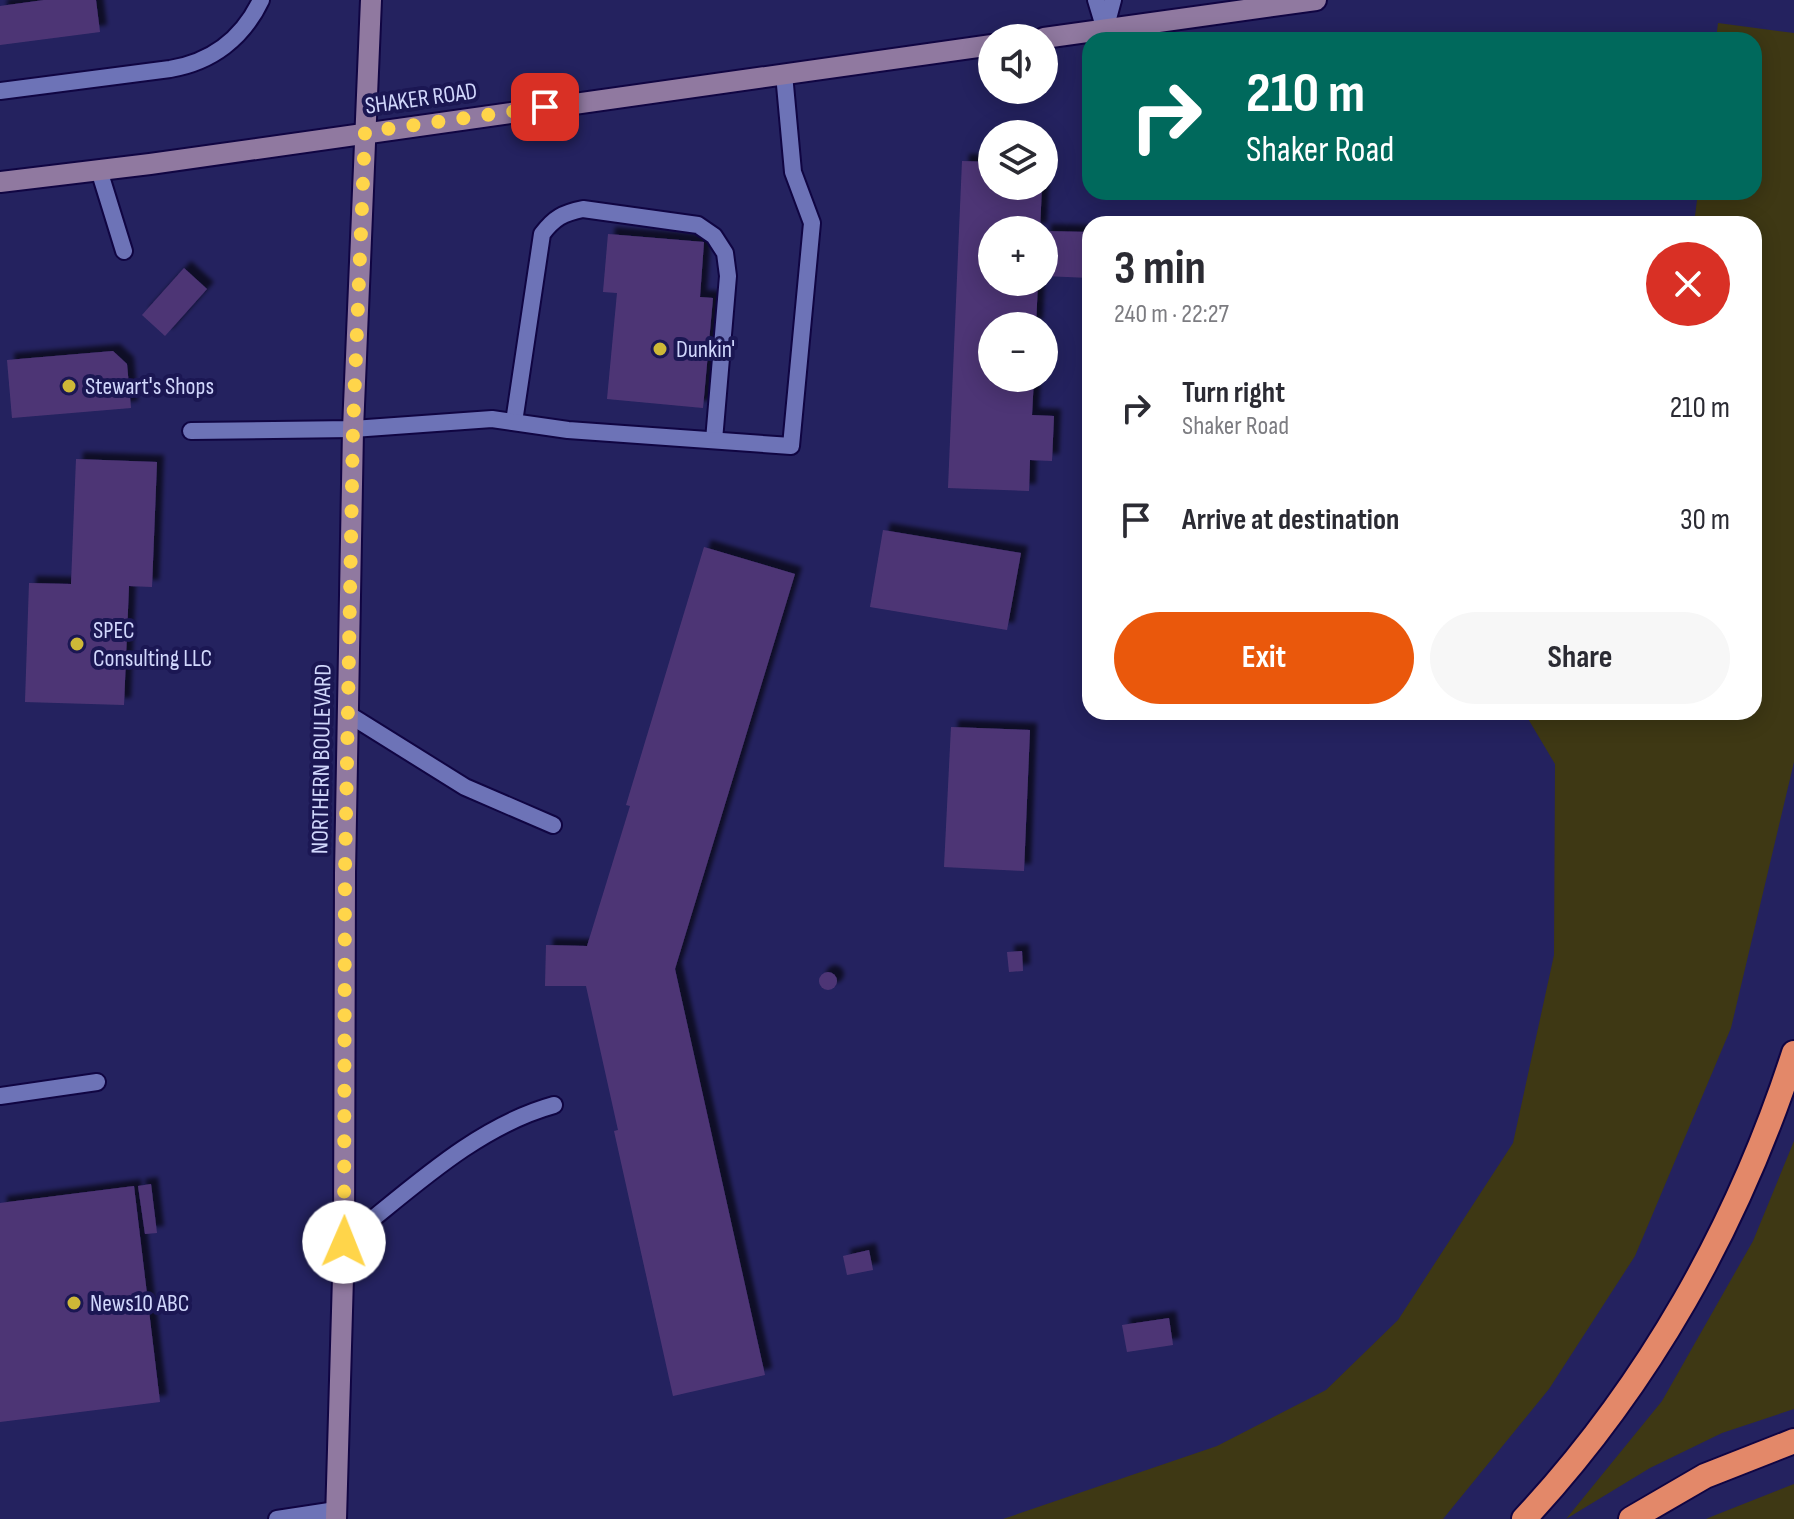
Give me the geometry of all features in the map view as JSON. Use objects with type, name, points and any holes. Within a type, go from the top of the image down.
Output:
[{"type":"highway","points":[[1524,1519],[1557,1484],[1634,1382],[1699,1276],[1735,1207],[1761,1146],[1794,1053]]},
{"type":"highway","points":[[1631,1519],[1705,1476],[1794,1441]]},
{"type":"main road","name":"NORTHERN BOULEVARD","points":[[336,1515],[344,1242],[353,429],[371,0]]},
{"type":"main road","points":[[1090,32],[1316,0]]},
{"type":"main road","points":[[1058,36],[1082,33]]},
{"type":"main road","name":"SHAKER ROAD","points":[[0,182],[978,47]]},
{"type":"lane","points":[[0,91],[197,63],[231,42],[249,22],[261,0]]},
{"type":"lane","points":[[1096,0],[1105,30]]},
{"type":"lane","points":[[1105,30],[1113,0]]},
{"type":"lane","points":[[191,431],[353,429],[492,419],[568,430],[791,446],[812,223],[793,172],[784,74]]},
{"type":"lane","points":[[99,170],[124,251]]},
{"type":"lane","points":[[514,422],[542,234],[551,221],[565,213],[583,209],[698,225],[714,236],[725,253],[728,276],[714,440]]},
{"type":"lane","points":[[348,714],[465,787],[553,825]]},
{"type":"lane","points":[[0,1096],[97,1082]]},
{"type":"lane","points":[[344,1242],[495,1130],[554,1105]]},
{"type":"lane","points":[[277,1519],[336,1515]]},
{"type":"shaded area","points":[[1718,23],[1794,33],[1794,762],[1731,1028],[1635,1256],[1549,1389],[1443,1519],[1003,1519],[1217,1446],[1326,1390],[1398,1320],[1513,1143],[1554,955],[1555,764],[1529,720],[1762,720],[1762,216],[1695,216],[1697,200],[1762,200],[1762,32],[1717,32]]},
{"type":"shaded area","points":[[1794,1141],[1794,1409],[1722,1433],[1650,1468],[1566,1519],[1662,1401],[1753,1241]]},
{"type":"shaded area","points":[[1794,1484],[1794,1519],[1706,1519],[1708,1518]]},
{"type":"building","points":[[44,0],[96,0],[100,32],[0,45],[0,6]]},
{"type":"building","points":[[962,161],[978,162],[978,200],[1041,200],[1041,216],[978,216],[978,296],[1037,296],[1037,312],[978,312],[978,392],[1033,392],[1032,415],[1054,416],[1052,461],[1030,460],[1029,491],[948,488]]},
{"type":"building","points":[[1058,231],[1082,232],[1082,278],[1058,277]]},
{"type":"building","name":"Dunkin'","points":[[608,234],[704,242],[700,297],[713,298],[703,408],[607,399],[617,293],[603,292]]},
{"type":"building","name":"Stewart's Shops","points":[[184,268],[207,289],[165,336],[142,315]]},
{"type":"building","name":"Stewart's Shops","points":[[113,351],[127,364],[131,408],[12,418],[7,360]]},
{"type":"building","points":[[76,459],[157,462],[152,587],[129,586],[124,705],[25,702],[29,583],[71,584]]},
{"type":"building","points":[[883,530],[1021,553],[1007,630],[870,607]]},
{"type":"building","points":[[704,547],[795,574],[675,969],[765,1375],[673,1396],[614,1131],[618,1130],[586,986],[545,986],[546,945],[587,946]]},
{"type":"building","points":[[951,727],[1030,730],[1024,871],[944,867]]},
{"type":"building","points":[[1022,951],[1023,971],[1009,972],[1007,952]]},
{"type":"building","points":[[824,972],[832,972],[837,981],[835,988],[824,990],[819,985],[819,977]]},
{"type":"building","points":[[151,1184],[157,1233],[145,1234],[138,1186]]},
{"type":"building","name":"News10 ABC","points":[[134,1186],[160,1402],[0,1422],[0,1203]]},
{"type":"building","points":[[869,1250],[873,1270],[847,1275],[843,1256]]},
{"type":"building","points":[[1169,1318],[1173,1345],[1127,1352],[1122,1325]]},
{"type":"place","name":"Dunkin'","points":[[660,349]]},
{"type":"place","name":"Stewart's Shops","points":[[69,386]]},
{"type":"place","name":"SPEC Consulting LLC","points":[[77,644]]},
{"type":"place","name":"News10 ABC","points":[[74,1303]]},
{"type":"route","points":[[344,1242],[345,873],[353,429],[365,132],[545,107]]}]
